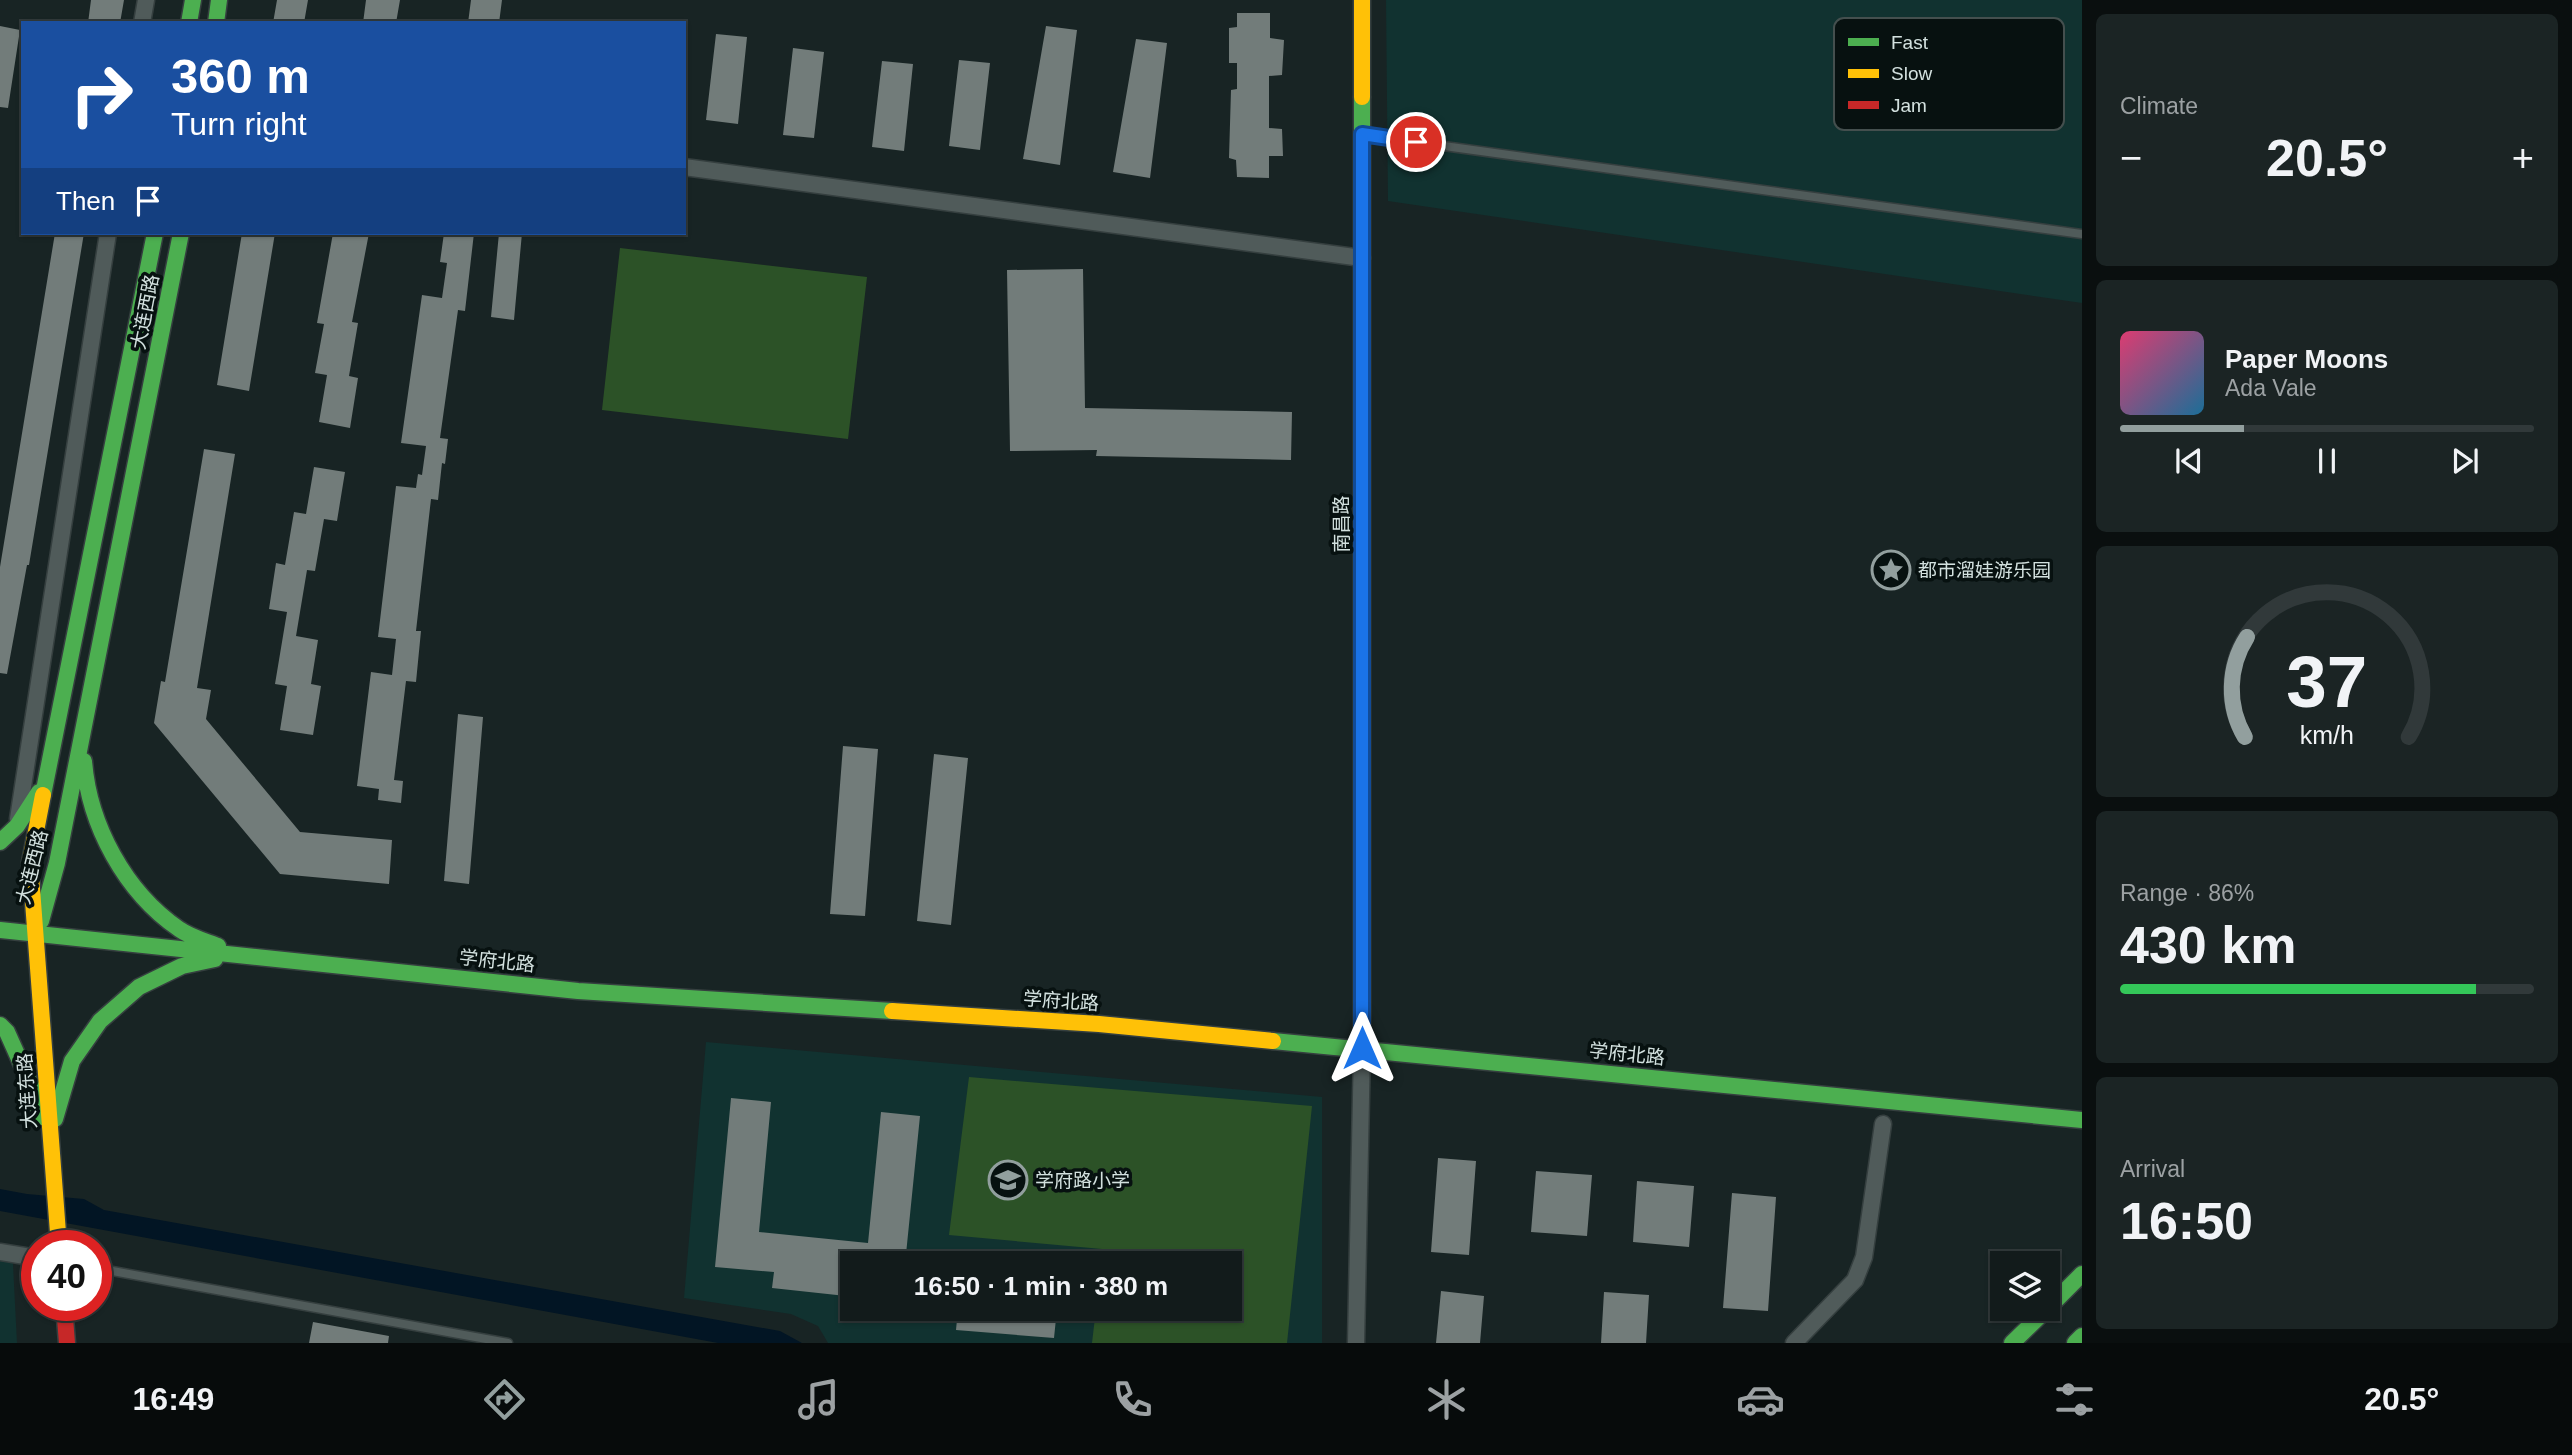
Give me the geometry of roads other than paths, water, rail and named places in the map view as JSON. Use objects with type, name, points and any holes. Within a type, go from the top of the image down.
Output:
[{"type":"main road","points":[[189,21],[193,0]]},
{"type":"main road","points":[[216,21],[219,0]]},
{"type":"main road","name":"南昌路","points":[[1362,0],[1362,1048]]},
{"type":"main road","name":"大连西路","points":[[37,934],[30,862],[155,235]]},
{"type":"main road","name":"大连西路","points":[[37,934],[57,863],[181,235]]},
{"type":"main road","points":[[85,719],[84,768],[90,805],[111,850],[143,896],[179,929],[237,955]]},
{"type":"main road","points":[[0,842],[17,826],[46,780]]},
{"type":"main road","name":"学府北路","points":[[0,930],[578,991],[1099,1024],[2082,1120]]},
{"type":"main road","name":"大连东路","points":[[37,934],[58,1230]]},
{"type":"main road","points":[[51,1132],[72,1061],[100,1021],[139,987],[182,966],[237,955]]},
{"type":"main road","points":[[0,1025],[7,1032],[33,1090],[53,1158]]},
{"type":"main road","points":[[2060,1296],[2082,1274]]},
{"type":"main road","points":[[65,1321],[67,1343]]},
{"type":"main road","points":[[2012,1343],[2035,1321]]},
{"type":"main road","points":[[2075,1343],[2082,1336]]},
{"type":"street","points":[[142,21],[146,0]]},
{"type":"street","points":[[686,167],[1362,258]]},
{"type":"street","points":[[17,826],[108,235]]},
{"type":"street","points":[[1356,1343],[1362,1048]]},
{"type":"street","points":[[1794,1343],[1855,1280],[1864,1257],[1883,1124]]},
{"type":"street","points":[[0,1252],[21,1255]]},
{"type":"lane","points":[[1362,134],[2082,234]]},
{"type":"lane","points":[[112,1271],[508,1343]]},
{"type":"place","name":"都市溜娃游乐园","points":[[1891,570]]},
{"type":"place","name":"学府路小学","points":[[1008,1180]]}]
